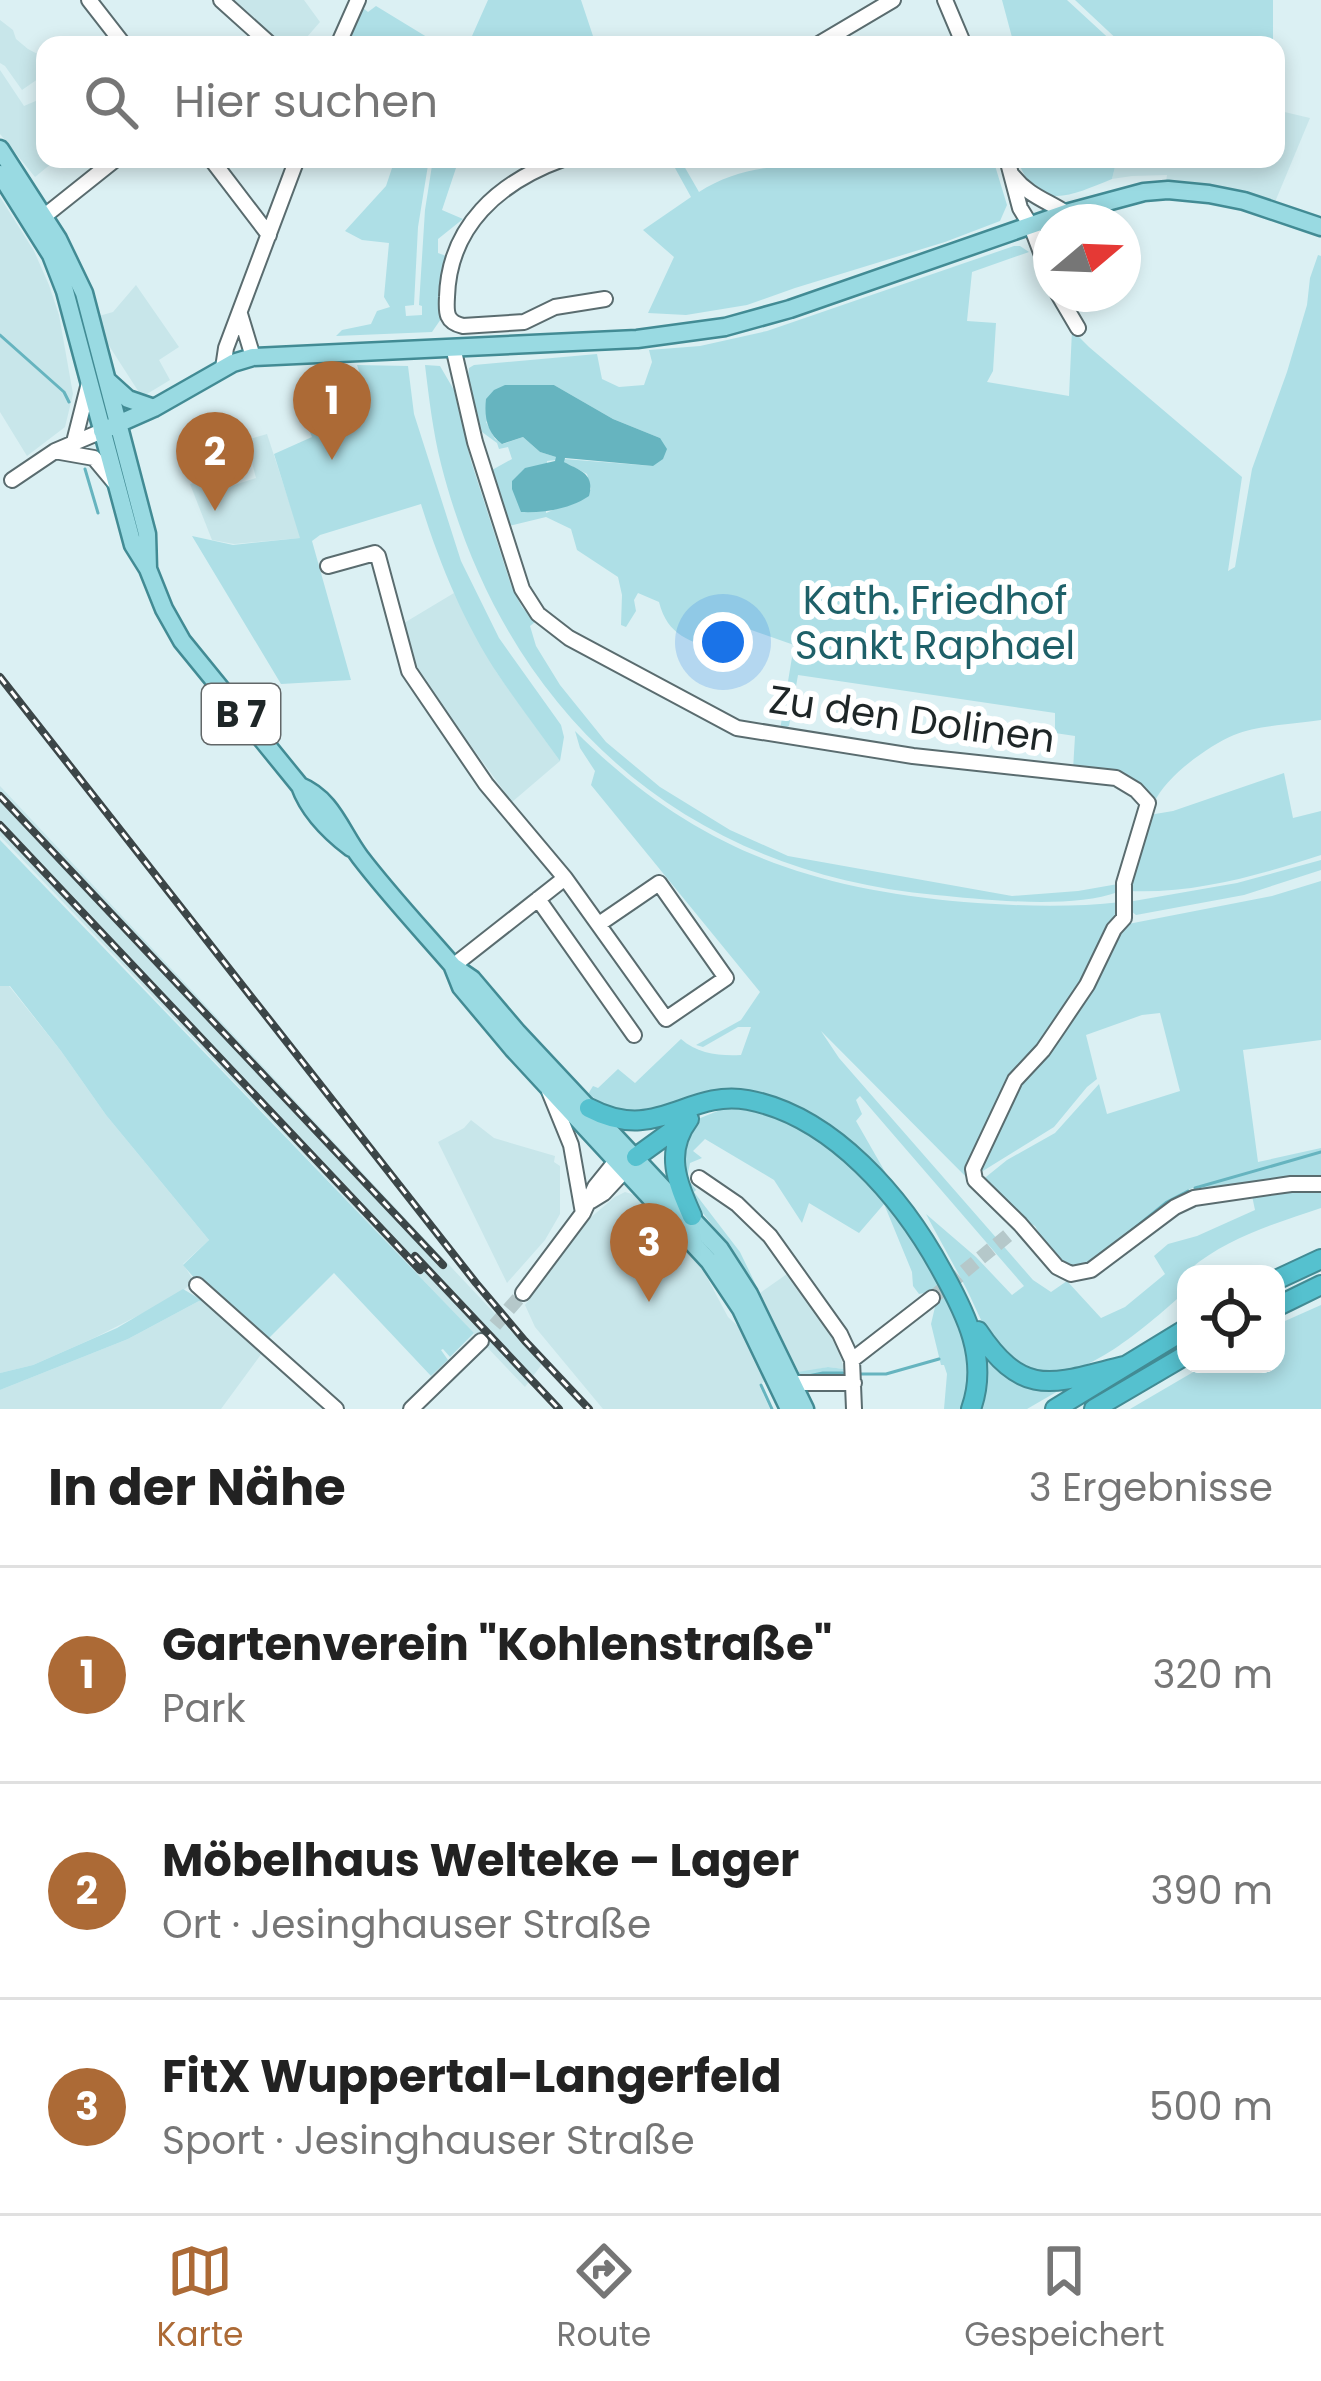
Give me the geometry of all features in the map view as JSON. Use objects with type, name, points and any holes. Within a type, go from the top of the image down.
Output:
[{"type":"highway","points":[[589,1108],[632,1121],[667,1117],[710,1101],[745,1100],[811,1125],[852,1156],[910,1217],[1001,1363],[1024,1378],[1058,1381],[1124,1366]]},
{"type":"highway","points":[[626,1159],[710,1101]]},
{"type":"highway","points":[[626,1159],[667,1117]]},
{"type":"highway","points":[[689,1119],[681,1129],[673,1159],[676,1180],[692,1216]]},
{"type":"highway","points":[[1285,1276],[1321,1259]]},
{"type":"highway","points":[[1285,1303],[1321,1285]]},
{"type":"highway","points":[[958,1300],[977,1354],[978,1380],[971,1409]]},
{"type":"highway","points":[[1055,1409],[1177,1334]]},
{"type":"highway","points":[[1094,1409],[1177,1360]]},
{"type":"highway","points":[[1106,1409],[1123,1392]]},
{"type":"main road","name":"B 7","points":[[0,149],[38,221],[84,292],[110,427],[114,482],[133,545],[182,641],[300,786],[319,797],[343,826],[356,852],[453,966],[472,979],[589,1108],[626,1159]]},
{"type":"main road","name":"B 7","points":[[0,175],[38,221]]},
{"type":"main road","points":[[1099,204],[1144,192],[1186,191],[1244,202],[1319,226]]},
{"type":"main road","points":[[110,427],[248,358],[637,339],[725,327],[790,310],[1031,226]]},
{"type":"main road","points":[[99,381],[128,400],[154,408]]},
{"type":"main road","points":[[131,468],[140,425],[154,408]]},
{"type":"main road","name":"B 7","points":[[110,427],[131,468],[148,534],[148,569]]},
{"type":"main road","name":"B 7","points":[[453,966],[461,987],[548,1086],[626,1159]]},
{"type":"main road","points":[[626,1159],[692,1216],[720,1249],[749,1294],[805,1409]]},
{"type":"main road","points":[[626,1159],[723,1281],[789,1409]]},
{"type":"street","points":[[89,0],[117,36]]},
{"type":"street","points":[[221,0],[261,36]]},
{"type":"street","points":[[342,36],[358,0]]},
{"type":"street","points":[[832,36],[893,0]]},
{"type":"street","points":[[945,0],[960,36]]},
{"type":"street","points":[[38,221],[105,168]]},
{"type":"street","points":[[218,168],[269,235]]},
{"type":"street","points":[[223,368],[226,348],[294,168]]},
{"type":"street","points":[[544,168],[490,201],[464,232],[452,259],[447,315],[453,324],[473,326],[524,322],[555,308],[605,298]]},
{"type":"street","points":[[1011,168],[1030,205],[1033,231]]},
{"type":"street","points":[[1018,182],[1038,200],[1052,204]]},
{"type":"street","points":[[1069,312],[1078,328]]},
{"type":"street","points":[[238,320],[248,358]]},
{"type":"street","name":"Zu den Dolinen","points":[[447,347],[522,590],[538,614],[569,638],[737,728],[913,756],[1116,778],[1148,803],[1124,884],[1124,918],[1087,985],[1015,1080],[973,1169],[975,1180],[1016,1228],[1063,1272],[1081,1274],[1194,1198],[1321,1184]]},
{"type":"street","points":[[74,442],[99,381]]},
{"type":"street","points":[[12,480],[55,451],[110,427]]},
{"type":"street","points":[[55,451],[94,458],[114,482]]},
{"type":"street","points":[[328,566],[378,556],[409,671],[486,784],[565,878],[666,1019],[726,978],[659,883],[599,924]]},
{"type":"street","points":[[453,966],[565,878]]},
{"type":"street","points":[[538,899],[634,1035]]},
{"type":"street","points":[[548,1086],[571,1144],[587,1207]]},
{"type":"street","points":[[523,1293],[587,1207],[595,1187],[626,1159]]},
{"type":"street","points":[[699,1178],[770,1236],[840,1334],[852,1360],[854,1409]]},
{"type":"street","points":[[196,1285],[336,1409]]},
{"type":"street","points":[[852,1360],[932,1298]]},
{"type":"street","points":[[411,1409],[481,1341]]},
{"type":"street","points":[[793,1383],[854,1383]]},
{"type":"shaded area","points":[[234,0],[304,0],[320,22],[308,36],[274,36]]},
{"type":"shaded area","points":[[0,20],[36,53],[36,80],[22,90],[0,63]]},
{"type":"shaded area","points":[[0,70],[24,106],[36,101],[36,168],[46,168],[35,177],[0,134]]},
{"type":"shaded area","points":[[1285,112],[1310,118],[1275,202],[1231,190],[1166,182],[1167,175],[1112,179],[1115,168],[1285,168]]},
{"type":"shaded area","points":[[0,197],[49,285],[73,394],[65,427],[27,456],[0,412]]},
{"type":"shaded area","points":[[136,285],[179,347],[159,360],[170,380],[142,397],[106,341],[99,316],[113,312]]},
{"type":"shaded area","points":[[505,385],[554,385],[613,419],[660,438],[667,449],[663,459],[653,466],[565,458],[564,462],[588,478],[589,496],[557,509],[521,512],[512,481],[525,468],[556,457],[540,452],[523,437],[502,444],[493,435],[486,418],[486,399]]},
{"type":"shaded area","points":[[267,434],[301,538],[234,544],[212,540],[190,484],[219,476],[225,488],[256,478],[246,440]]},
{"type":"shaded area","points":[[454,593],[497,673],[560,761],[512,802],[418,673],[404,623]]},
{"type":"shaded area","points":[[0,786],[542,1364],[525,1387],[0,836]]},
{"type":"shaded area","points":[[0,986],[9,986],[209,1240],[183,1264],[194,1281],[177,1296],[33,1365],[0,1373]]},
{"type":"shaded area","points":[[471,1120],[494,1138],[555,1156],[560,1166],[560,1214],[545,1240],[507,1283],[438,1142]]},
{"type":"shaded area","points":[[625,1192],[635,1195],[703,1270],[728,1317],[740,1328],[765,1381],[759,1385],[770,1409],[603,1409],[535,1327],[525,1305],[590,1218]]},
{"type":"shaded area","points":[[787,1274],[827,1329],[844,1369],[799,1373],[760,1293]]},
{"type":"shaded area","points":[[199,1301],[262,1353],[221,1409],[0,1409],[0,1390],[128,1339]]},
{"type":"green space","points":[[488,0],[581,0],[593,36],[472,36]]},
{"type":"green space","points":[[1002,0],[1067,0],[1106,36],[1012,36]]},
{"type":"green space","points":[[1075,0],[1273,0],[1273,36],[1113,36]]},
{"type":"green space","points":[[376,6],[425,36],[351,36],[363,8],[368,12]]},
{"type":"green space","points":[[392,168],[428,168],[418,227],[414,305],[405,306],[406,316],[422,315],[425,210],[432,168],[456,168],[442,210],[463,219],[438,239],[438,253],[449,257],[443,316],[432,332],[336,336],[342,330],[371,324],[377,311],[390,307],[384,297],[389,243],[362,240],[345,231],[386,186]]},
{"type":"green space","points":[[675,168],[685,168],[699,192],[730,177],[768,168],[996,168],[1007,205],[1000,221],[747,305],[686,315],[648,313],[674,257],[643,230],[691,197]]},
{"type":"green space","points":[[1021,168],[1115,168],[1112,179],[1069,195],[1045,194]]},
{"type":"green space","name":"Kath. Friedhof Sankt Raphael","points":[[1020,246],[1029,252],[972,272],[967,321],[996,323],[993,371],[987,382],[1069,396],[1072,330],[1242,477],[1228,571],[1235,567],[1252,469],[1287,372],[1310,278],[1321,256],[1321,720],[1234,735],[1177,773],[1154,803],[1137,790],[1073,770],[1075,736],[1055,733],[1055,713],[798,675],[789,726],[780,730],[794,645],[729,622],[720,652],[682,636],[668,623],[659,602],[638,593],[636,611],[626,627],[621,625],[618,577],[577,550],[571,529],[546,517],[509,526],[492,470],[512,459],[508,447],[499,449],[482,432],[469,368],[597,354],[602,379],[619,387],[644,385],[652,362],[649,350],[700,346],[767,331]],"holes":[[[554,385],[613,419],[660,438],[653,466],[564,459],[587,474],[591,489],[546,513],[547,461],[556,457],[540,452],[523,437],[503,444],[486,422],[534,386]]]},
{"type":"green space","points":[[357,365],[408,366],[414,414],[461,561],[499,638],[561,725],[560,761],[475,636],[421,504],[312,541],[351,680],[281,684],[192,536],[233,545],[300,538],[274,454],[312,437],[301,411],[334,396],[339,406],[370,406]]},
{"type":"green space","points":[[425,365],[440,366],[454,390],[471,461],[511,585],[535,622],[530,626],[536,646],[606,742],[660,787],[730,830],[788,856],[1012,896],[1118,884],[1118,892],[1053,902],[1003,901],[844,880],[760,853],[684,814],[616,764],[558,703],[509,632],[470,552],[441,464]]},
{"type":"green space","points":[[575,731],[618,771],[706,832],[801,872],[852,886],[964,902],[1042,906],[1121,902],[1080,991],[1041,1048],[1013,1078],[969,1170],[978,1189],[821,1031],[839,1058],[1033,1280],[1051,1292],[1067,1281],[1101,1318],[1125,1307],[1165,1274],[1154,1256],[1168,1244],[1255,1210],[1251,1191],[1243,1187],[1210,1193],[1200,1185],[1183,1192],[1185,1197],[1095,1264],[1074,1269],[1062,1266],[1035,1226],[981,1181],[1055,1133],[1099,1084],[1107,1114],[1180,1091],[1160,1013],[1086,1035],[1097,1079],[1054,1127],[978,1174],[978,1163],[1017,1083],[1088,988],[1123,925],[1272,896],[1321,881],[1321,1040],[1243,1050],[1258,1162],[1321,1148],[1321,1208],[1252,1232],[1195,1265],[1177,1265],[1177,1299],[1107,1354],[1059,1374],[1037,1374],[1017,1366],[993,1340],[926,1214],[1012,1295],[1024,1286],[860,1096],[856,1100],[862,1114],[856,1121],[896,1191],[810,1116],[758,1093],[730,1089],[702,1093],[649,1113],[626,1114],[611,1112],[588,1094],[618,1069],[635,1083],[681,1039],[709,1053],[741,1055],[751,1027],[738,1027],[703,1047],[696,1045],[741,1020],[760,992],[591,785],[595,771]]},
{"type":"green space","points":[[1284,773],[1293,818],[1321,811],[1321,855],[1202,886],[1129,891],[1149,815]]},
{"type":"green space","points":[[0,840],[474,1333],[450,1357],[441,1350],[448,1360],[431,1376],[334,1273],[269,1338],[183,1265],[209,1240],[106,1115],[10,986],[0,986]]},
{"type":"green space","points":[[1321,860],[1321,870],[1244,895],[1136,915],[1128,902],[1237,883]]},
{"type":"green space","points":[[725,1108],[774,1117],[797,1127],[860,1171],[895,1208],[969,1341],[973,1369],[965,1409],[944,1409],[947,1374],[931,1324],[935,1307],[929,1292],[919,1294],[913,1286],[912,1272],[884,1204],[859,1233],[809,1203],[802,1223],[774,1180],[705,1139],[693,1151],[702,1158],[690,1163],[687,1178],[740,1252],[798,1372],[844,1369],[843,1377],[800,1380],[747,1274],[691,1198],[678,1167],[689,1128]]},
{"type":"green space","points":[[183,1289],[205,1302],[128,1339],[0,1390],[0,1373],[33,1365],[117,1328]]},
{"type":"green space","points":[[1321,1305],[1321,1409],[1130,1409],[1192,1373],[1285,1373],[1285,1321]]},
{"type":"green space","points":[[979,1344],[995,1363],[1065,1387],[1027,1409],[976,1409]]},
{"type":"waterway","points":[[0,335],[64,392],[69,402]]},
{"type":"waterway","points":[[85,469],[98,513]]},
{"type":"waterway","points":[[1195,1188],[1321,1152]]},
{"type":"waterway","points":[[1116,1243],[1188,1191]]},
{"type":"waterway","points":[[861,1374],[886,1374],[939,1359]]},
{"type":"waterway","points":[[803,1377],[843,1373]]},
{"type":"waterway","points":[[761,1385],[772,1409]]},
{"type":"tunnel","points":[[932,1298],[1012,1232]]},
{"type":"tunnel","points":[[481,1341],[523,1293]]},
{"type":"railway","points":[[0,677],[476,1283],[589,1409]]},
{"type":"railway","points":[[0,796],[443,1265]]},
{"type":"railway","points":[[0,825],[420,1270]]},
{"type":"railway","points":[[415,1256],[559,1409]]},
{"type":"place","name":"Gartenverein \"Kohlenstraße\"","points":[[332,460]]},
{"type":"place","name":"Möbelhaus Welteke – Lager","points":[[215,511]]},
{"type":"place","name":"FitX Wuppertal-Langerfeld","points":[[649,1302]]}]
